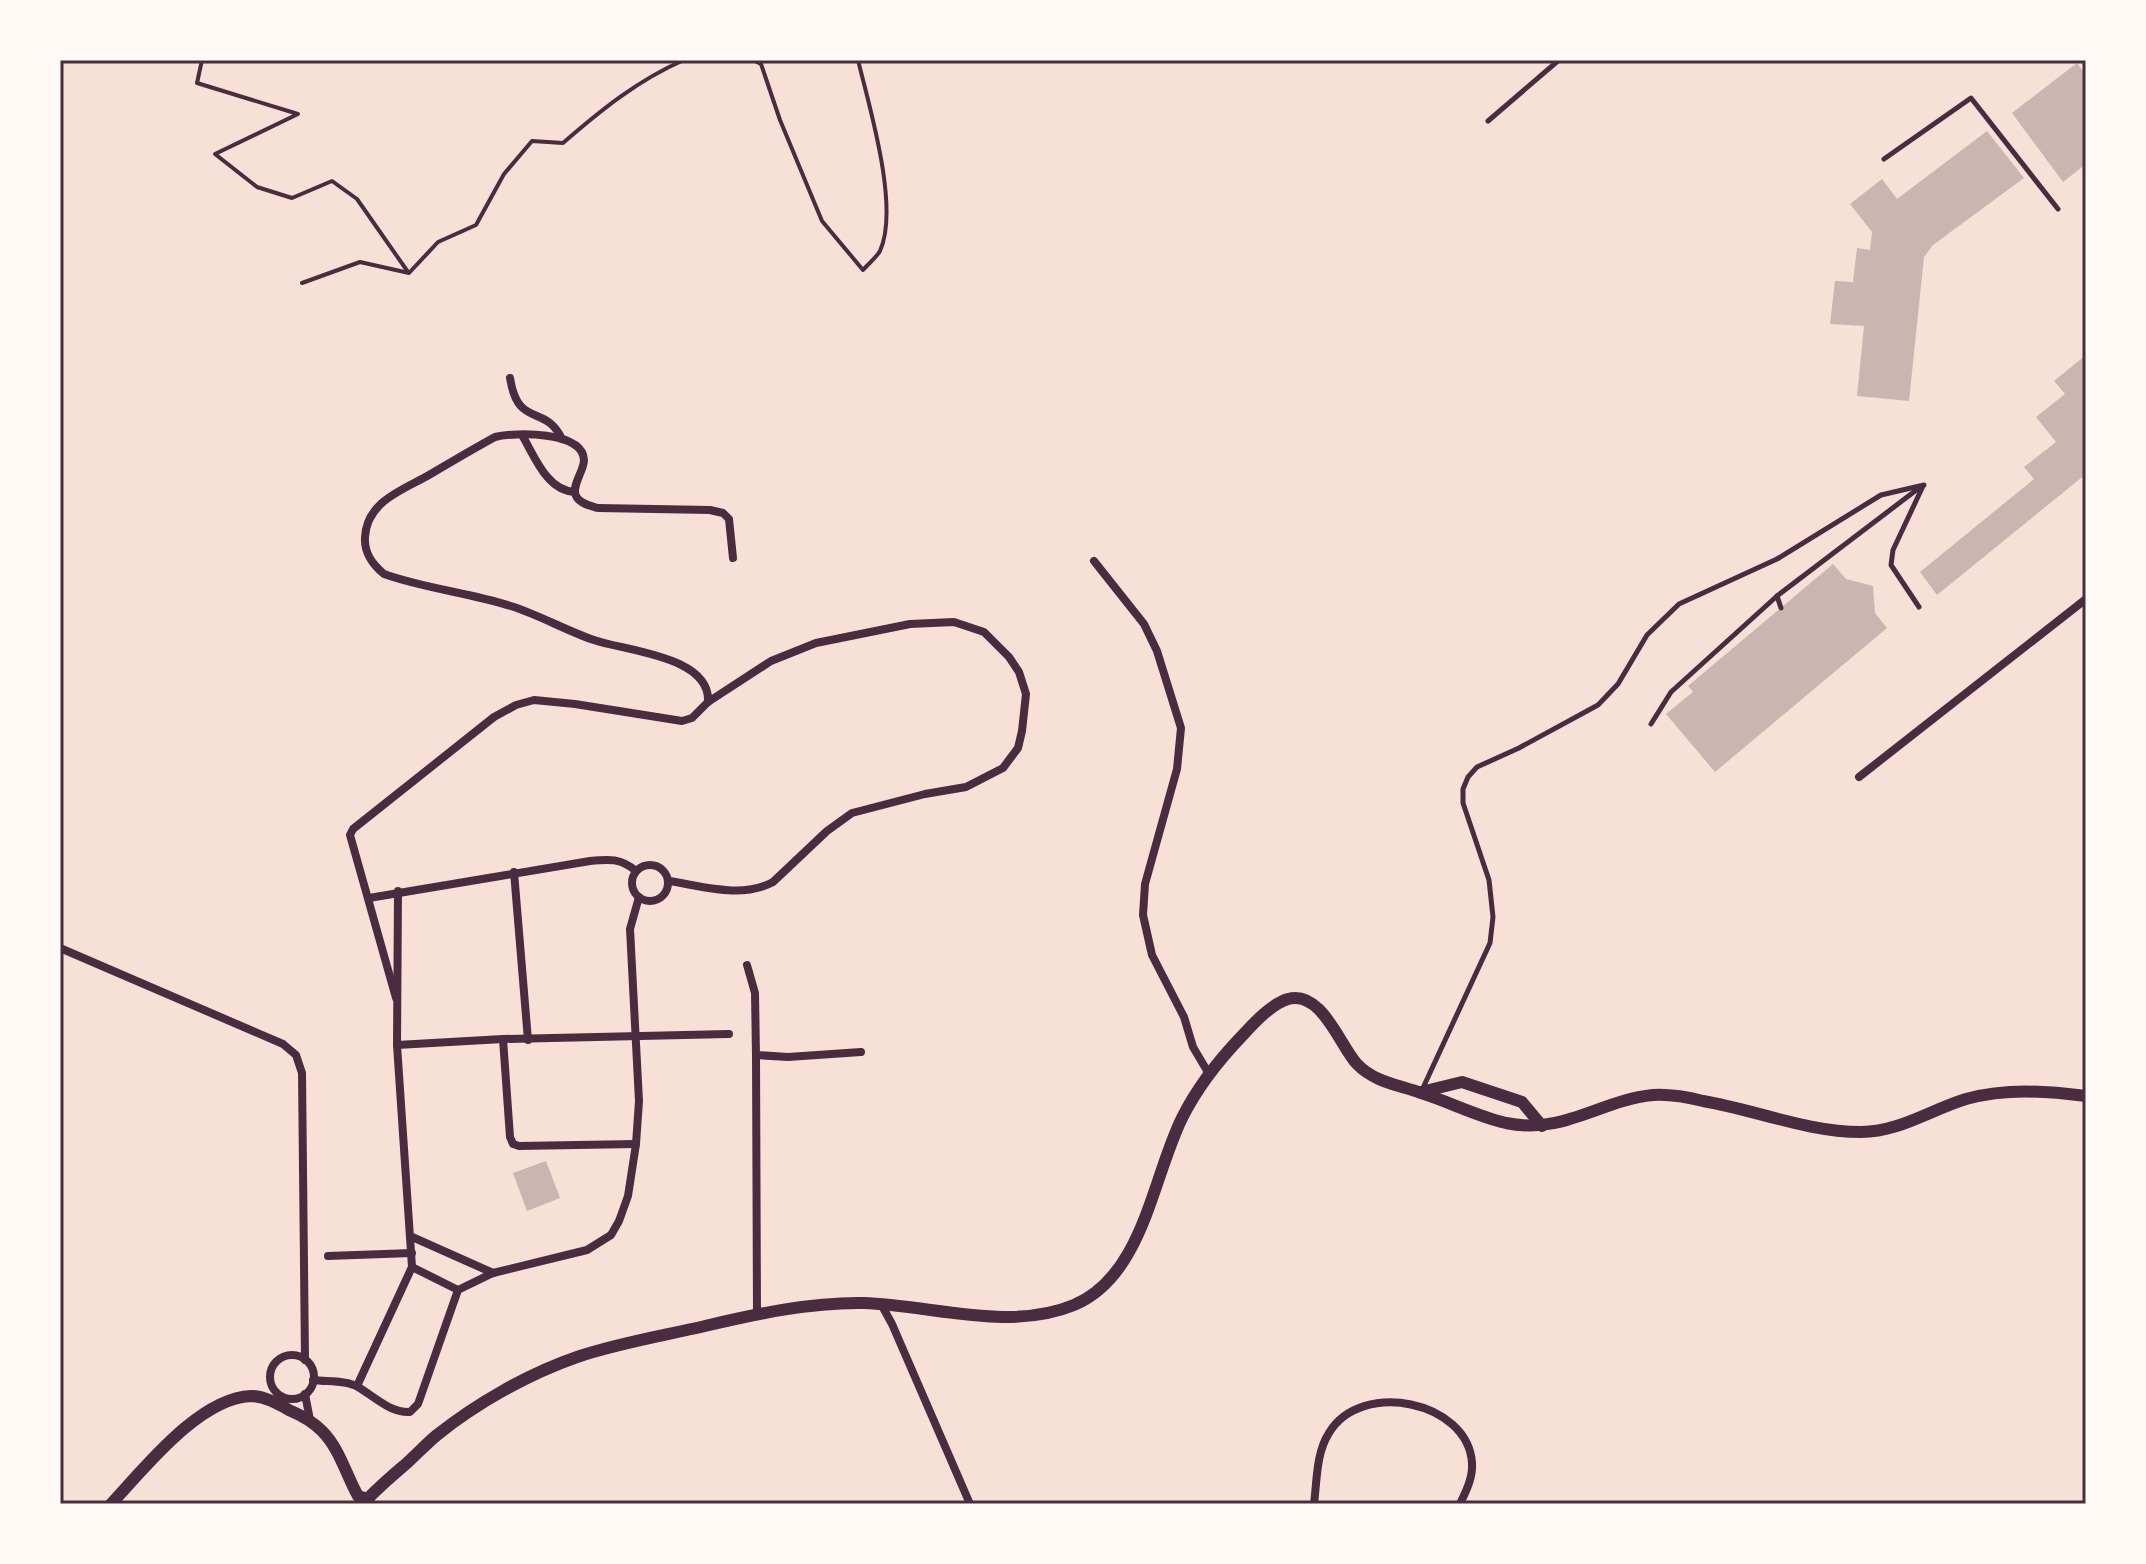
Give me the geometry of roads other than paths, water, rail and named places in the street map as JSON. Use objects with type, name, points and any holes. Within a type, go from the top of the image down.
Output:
[{"type":"street","points":[[510,378],[517,403],[525,412],[547,419],[562,439]]},
{"type":"street","points":[[708,702],[709,693],[698,676],[669,660],[594,640],[514,607],[384,574],[373,564],[365,543],[366,524],[375,509],[392,494],[495,437],[509,433],[574,442],[582,450],[584,461],[575,492],[585,504],[598,508],[710,510],[723,513],[729,519],[733,558]]},
{"type":"street","points":[[522,435],[551,483],[566,492],[575,492]]},
{"type":"street","points":[[1094,561],[1144,624],[1157,651],[1181,728],[1177,769],[1145,884],[1143,915],[1152,955],[1184,1017],[1193,1047],[1209,1074]]},
{"type":"street","points":[[1859,777],[2086,599]]},
{"type":"street","points":[[396,998],[350,835],[353,829],[494,717],[516,705],[534,700],[682,721],[692,718],[708,702],[771,661],[816,643],[910,624],[945,623],[970,626],[984,632],[1019,672],[1026,694],[1018,748],[1012,759],[988,778],[966,787],[852,813],[763,888],[741,891],[669,881]]},
{"type":"street","points":[[369,898],[514,872],[607,860],[626,862],[636,871]]},
{"type":"street","points":[[656,865],[662,868],[669,881],[668,889],[659,899],[647,901],[639,897],[631,885],[641,866],[656,865]]},
{"type":"street","points":[[514,872],[528,1040]]},
{"type":"street","points":[[357,1386],[412,1267],[397,1045],[398,891]]},
{"type":"street","points":[[313,1380],[357,1386],[389,1407],[404,1412],[415,1409],[458,1290],[493,1273],[587,1250],[611,1235],[628,1196],[636,1144],[639,1101],[630,929],[639,897]]},
{"type":"street","points":[[60,948],[283,1044],[296,1055],[302,1073],[305,1360]]},
{"type":"street","points":[[747,965],[755,993],[757,1315]]},
{"type":"street","points":[[111,1504],[162,1449],[202,1415],[227,1402],[254,1397],[282,1406],[310,1421],[333,1444],[351,1485],[363,1502],[434,1437],[469,1412],[547,1368],[609,1348],[815,1305],[881,1304],[996,1315],[1048,1313],[1079,1303],[1107,1283],[1129,1255],[1182,1117],[1209,1074],[1256,1021],[1287,999],[1300,999],[1319,1010],[1357,1064],[1372,1077],[1510,1124],[1542,1126],[1563,1123],[1655,1095],[1727,1105],[1793,1123],[1861,1132],[1892,1129],[1968,1099],[2003,1091],[2045,1091],[2086,1096]]},
{"type":"street","points":[[397,1045],[503,1039],[729,1034]]},
{"type":"street","points":[[503,1039],[513,1144],[636,1144]]},
{"type":"street","points":[[756,1055],[788,1057],[861,1052]]},
{"type":"street","points":[[1420,1093],[1462,1082],[1522,1102],[1542,1126]]},
{"type":"street","points":[[410,1236],[493,1273]]},
{"type":"street","points":[[328,1256],[412,1253]]},
{"type":"street","points":[[412,1267],[458,1290]]},
{"type":"street","points":[[881,1304],[970,1504]]},
{"type":"street","points":[[294,1356],[305,1360],[311,1368],[313,1380],[305,1394],[288,1399],[278,1395],[271,1383],[271,1369],[281,1358],[294,1356]]},
{"type":"street","points":[[254,1397],[271,1383]]},
{"type":"street","points":[[305,1394],[310,1421]]},
{"type":"street","points":[[1314,1504],[1321,1450],[1337,1421],[1372,1403],[1394,1400],[1436,1415],[1459,1433],[1469,1448],[1471,1478],[1460,1504]]},
{"type":"lane","points":[[1488,121],[1559,60]]},
{"type":"lane","points":[[1884,159],[1971,98],[2058,209]]},
{"type":"lane","points":[[1651,724],[1671,692],[1777,596],[1924,485]]},
{"type":"lane","points":[[1919,607],[1891,565],[1893,550],[1924,485]]},
{"type":"lane","points":[[1420,1093],[1490,943],[1493,917],[1489,880],[1463,803],[1463,789],[1468,777],[1477,767],[1543,736],[1598,705],[1618,684],[1647,635],[1679,604],[1777,559],[1881,495],[1924,485]]},
{"type":"lane","points":[[1777,596],[1781,608]]}]
